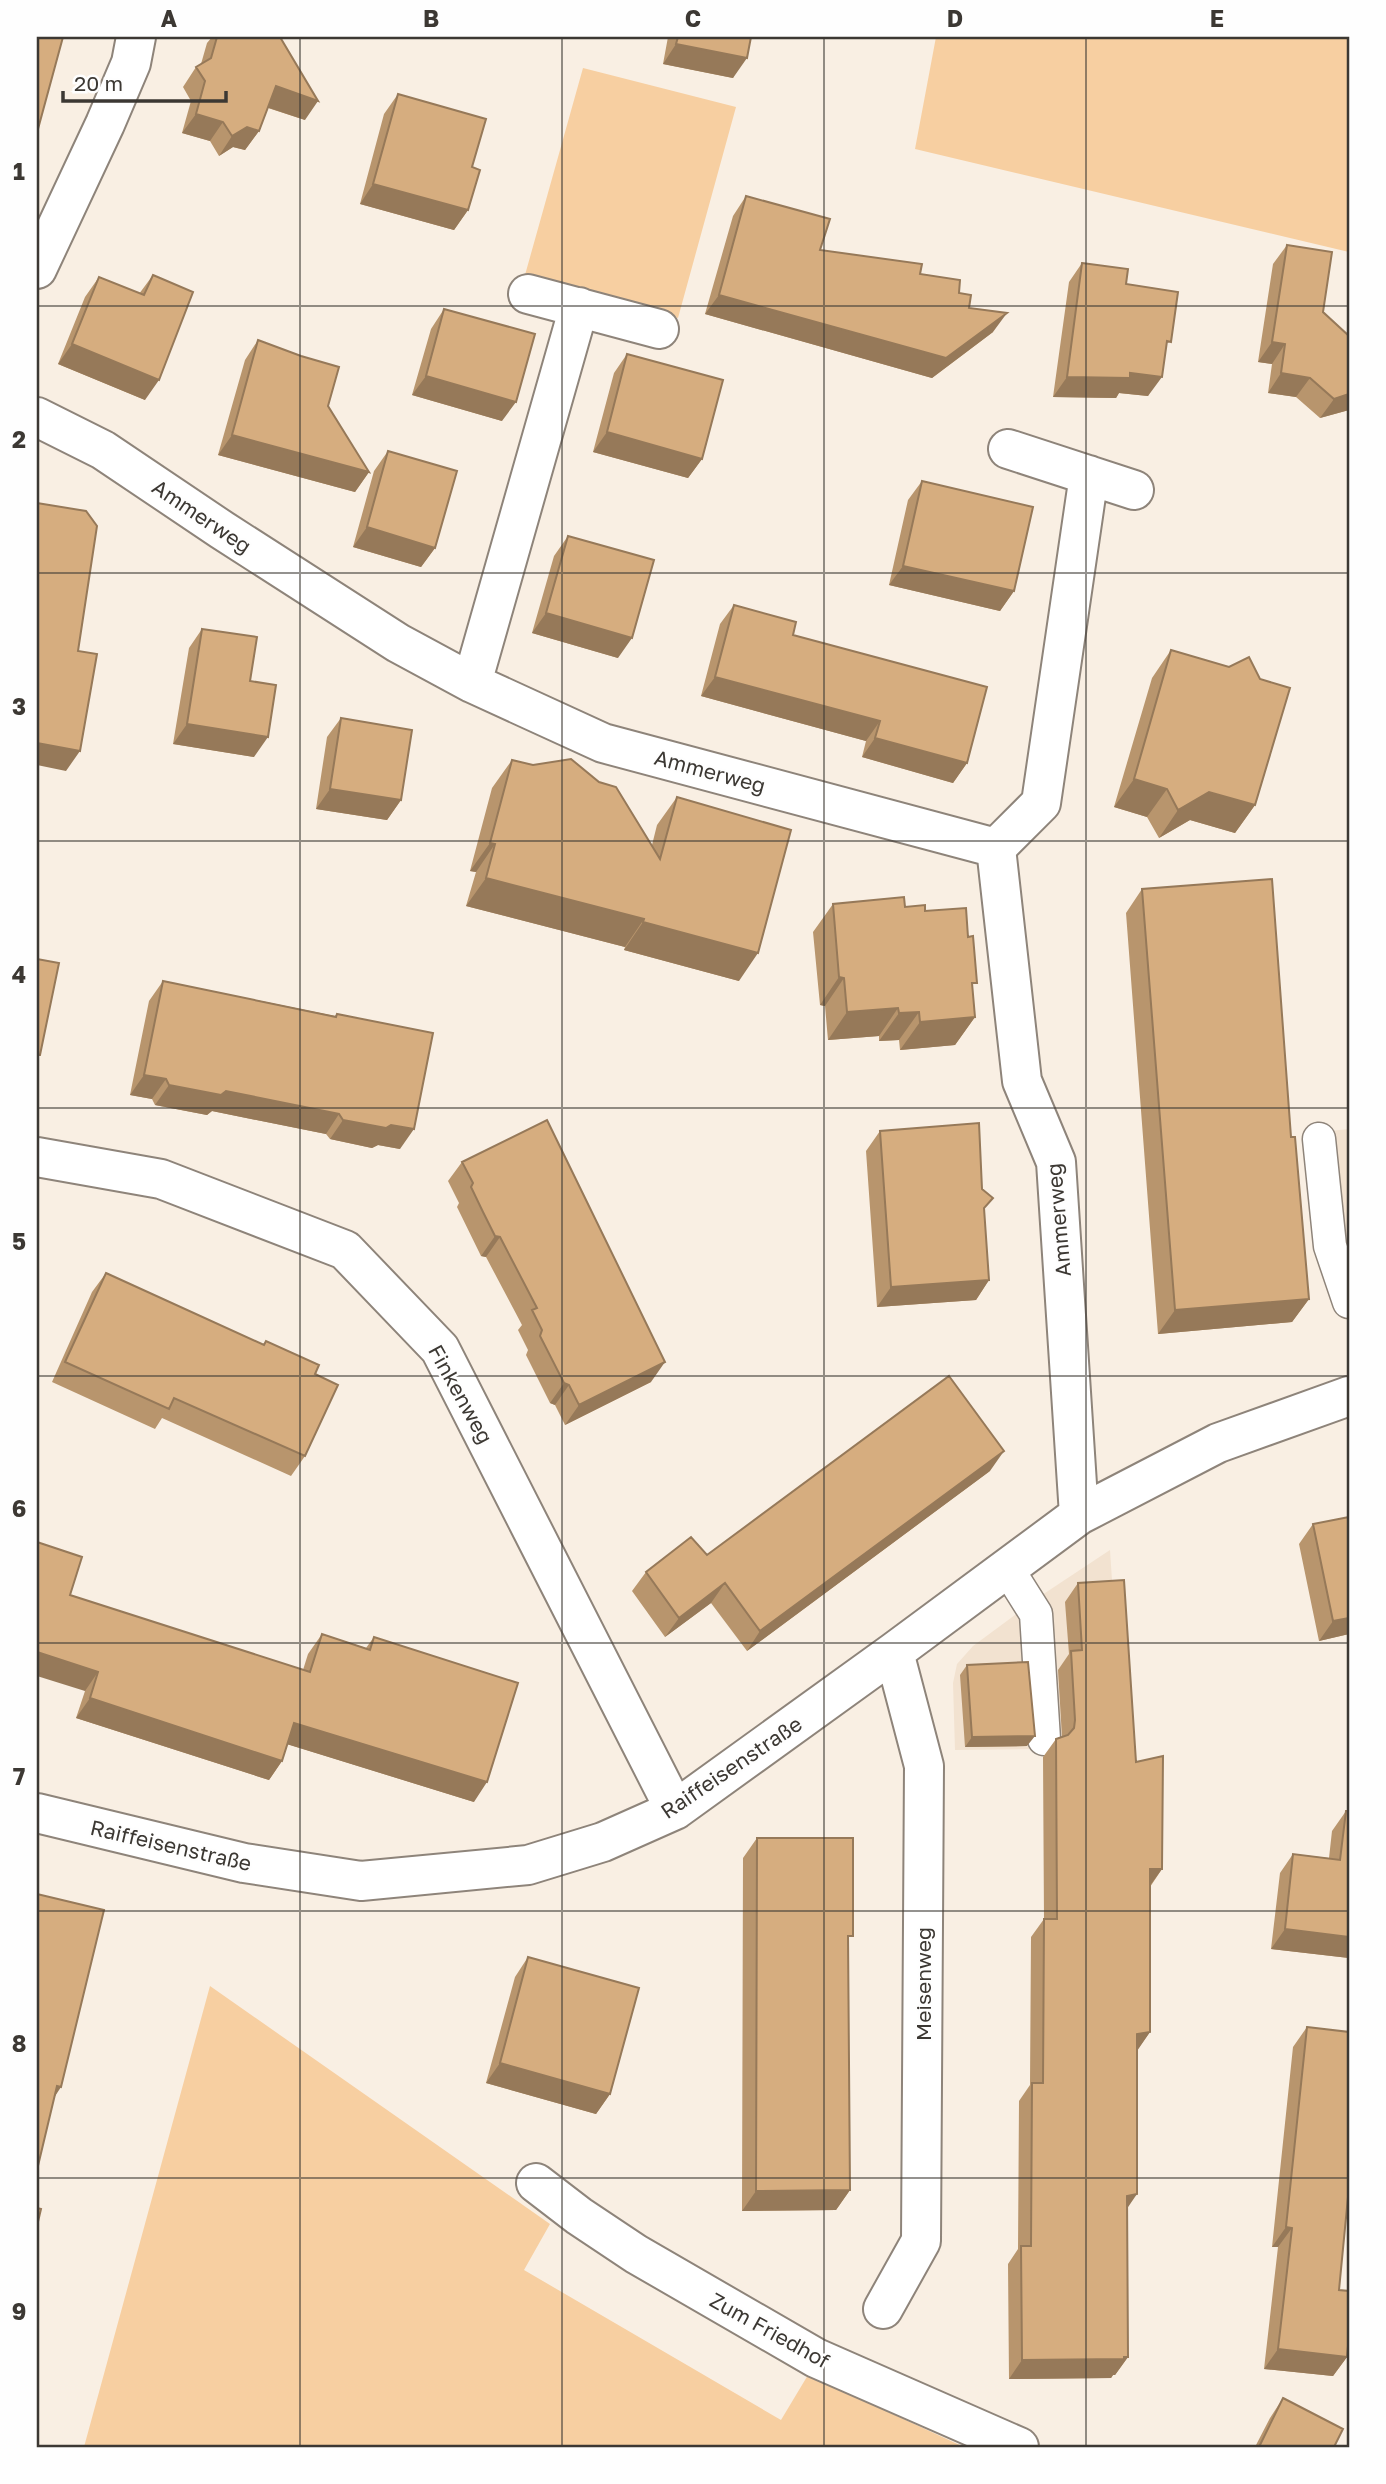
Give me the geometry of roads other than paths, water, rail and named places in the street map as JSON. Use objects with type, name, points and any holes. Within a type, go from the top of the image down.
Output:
[{"type":"street","points":[[37,269],[105,124],[131,63],[136,37]]},
{"type":"street","points":[[528,294],[659,329]]},
{"type":"street","points":[[472,683],[579,307]]},
{"type":"street","name":"Ammerweg","points":[[37,417],[103,450],[398,643],[472,683],[603,743],[996,848],[1022,1081],[1056,1162],[1079,1515]]},
{"type":"street","points":[[1008,449],[1134,490]]},
{"type":"street","points":[[996,848],[1041,803],[1089,475]]},
{"type":"street","name":"Finkenweg","points":[[37,1157],[160,1179],[345,1250],[440,1349],[675,1810]]},
{"type":"street","name":"Raiffeisenstraße","points":[[37,1813],[244,1863],[361,1881],[528,1865],[604,1842],[675,1810],[1079,1515],[1219,1443],[1349,1396]]},
{"type":"street","name":"Meisenweg","points":[[883,2309],[921,2241],[924,1766],[894,1652]]},
{"type":"street","name":"Zum Friedhof","points":[[536,2183],[636,2254],[816,2358],[1019,2447]]},
{"type":"lane","points":[[1319,1139],[1329,1246],[1349,1302]]},
{"type":"lane","points":[[1007,1568],[1036,1614],[1044,1739]]}]
